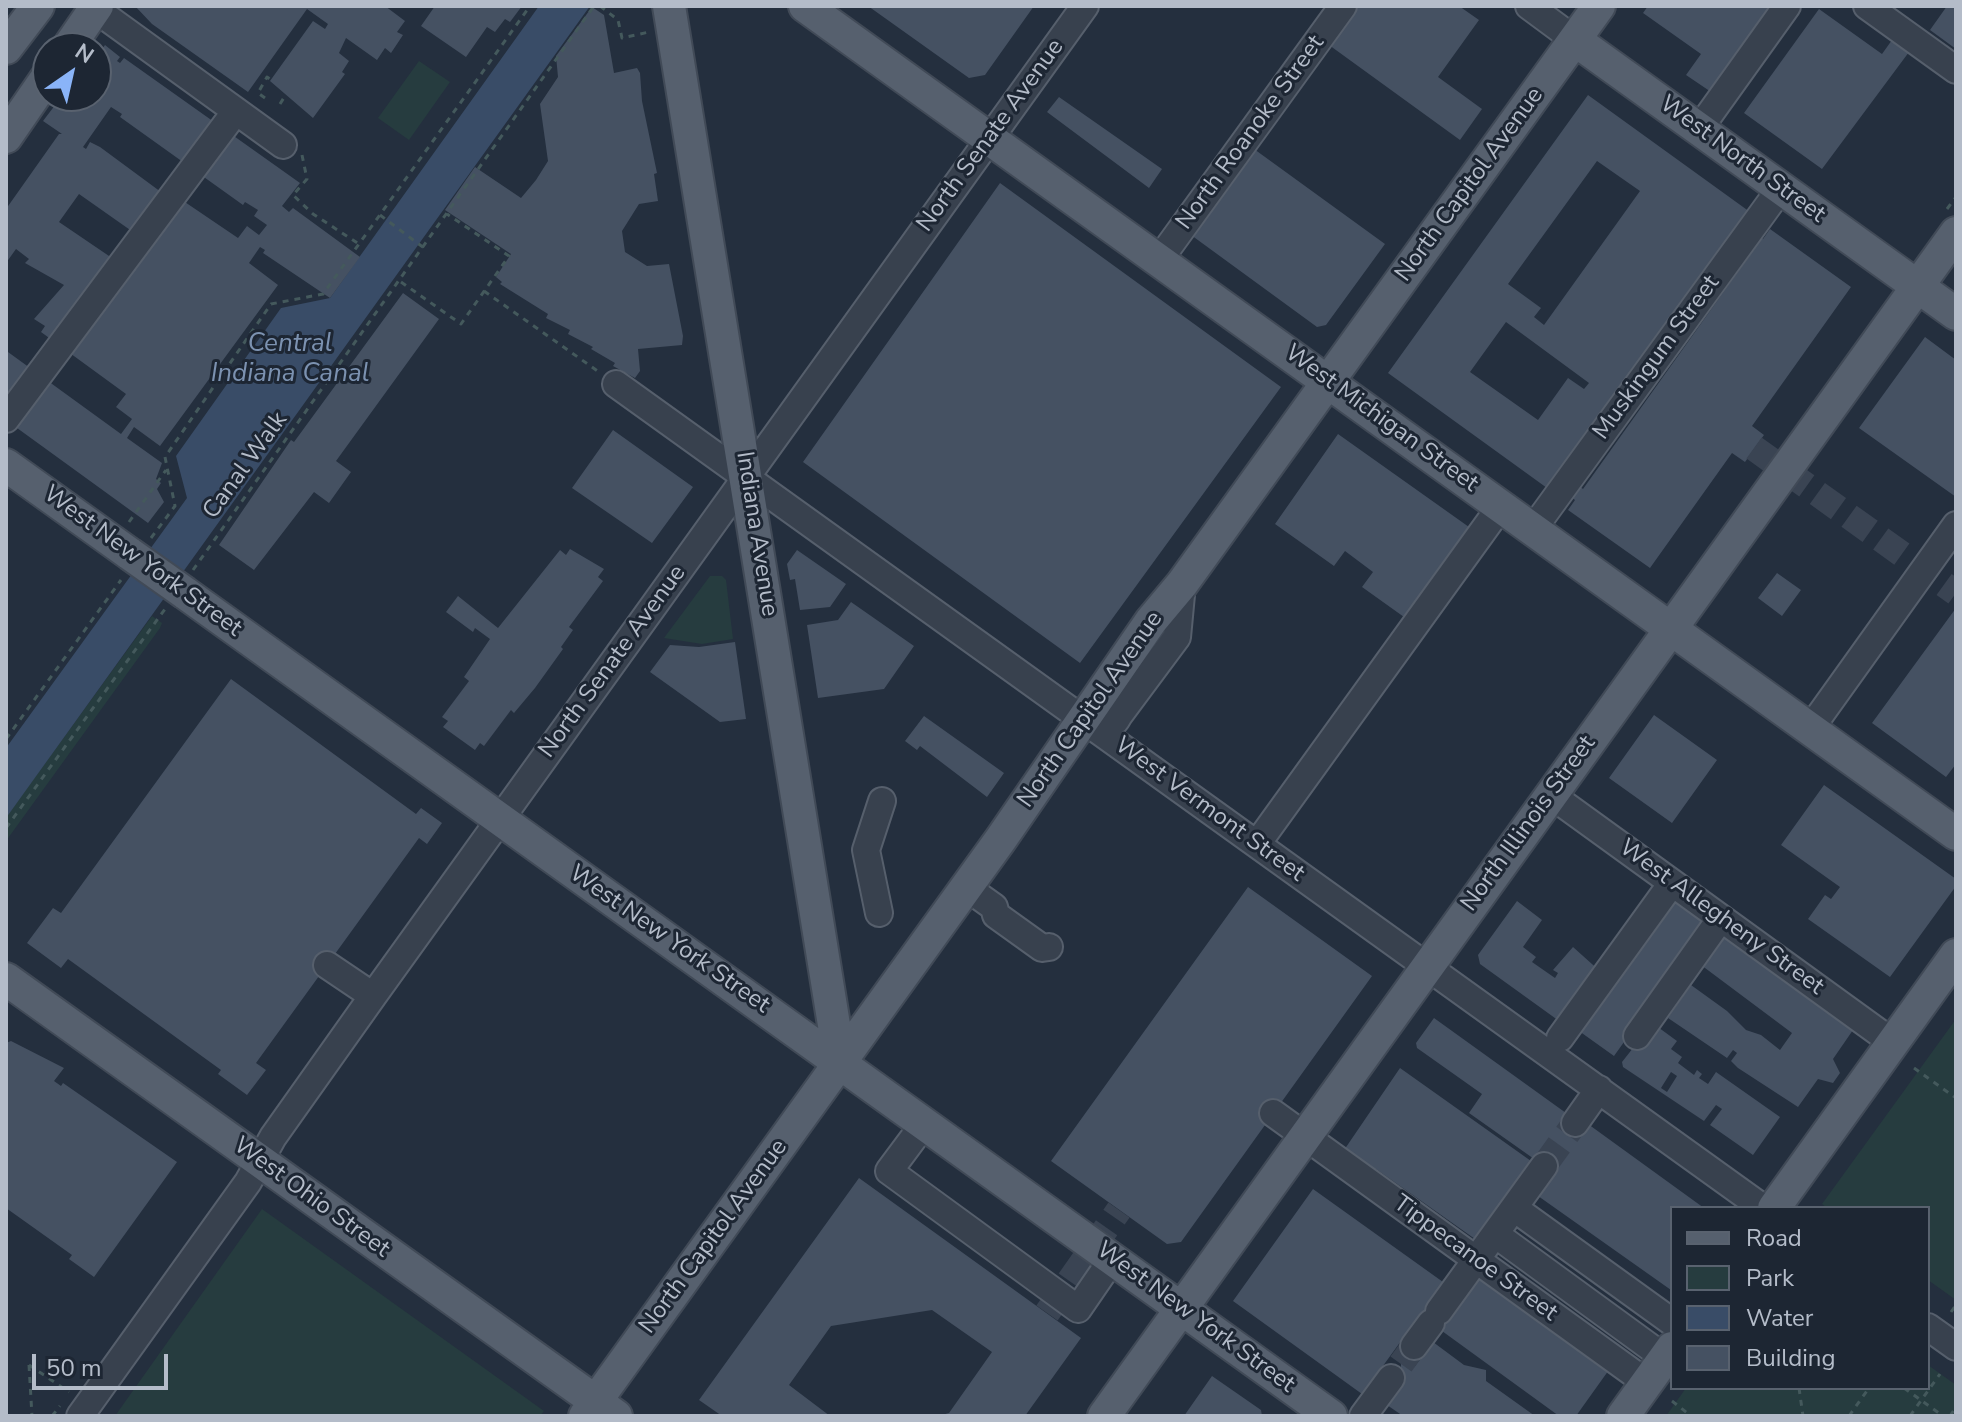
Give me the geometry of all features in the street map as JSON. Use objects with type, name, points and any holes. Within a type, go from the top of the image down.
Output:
[{"type":"main road","points":[[6,48],[38,6]]},
{"type":"main road","name":"West Michigan Street","points":[[805,6],[1956,834]]},
{"type":"main road","name":"North Capitol Avenue","points":[[599,1411],[1151,621],[1182,584],[1599,6]]},
{"type":"main road","points":[[78,32],[94,7]]},
{"type":"main road","name":"Indiana Avenue","points":[[671,17],[840,1062]]},
{"type":"main road","name":"West North Street","points":[[1575,40],[1956,314]]},
{"type":"main road","points":[[6,137],[32,99]]},
{"type":"main road","name":"North Illinois Street","points":[[1104,1416],[1669,627],[1956,233]]},
{"type":"main road","name":"West New York Street","points":[[6,465],[1331,1416]]},
{"type":"main road","points":[[1775,1206],[1956,955]]},
{"type":"main road","name":"West Ohio Street","points":[[6,979],[260,1161],[599,1411]]},
{"type":"main road","points":[[1623,1416],[1664,1373]]},
{"type":"street","name":"North Senate Avenue","points":[[74,1404],[147,1321],[373,996],[1085,6]]},
{"type":"street","name":"North Roanoke Street","points":[[1159,260],[1343,6]]},
{"type":"street","name":"West North Street","points":[[1529,6],[1575,40]]},
{"type":"street","points":[[1699,129],[1787,6]]},
{"type":"street","points":[[1867,6],[1956,70]]},
{"type":"street","points":[[94,7],[292,149]]},
{"type":"street","points":[[6,419],[236,111]]},
{"type":"street","name":"Muskingum Street","points":[[1533,529],[1781,188]]},
{"type":"street","name":"West Vermont Street","points":[[616,384],[1760,1206]]},
{"type":"street","points":[[1257,844],[1501,506]]},
{"type":"street","points":[[1810,729],[1956,525]]},
{"type":"street","name":"West Allegheny Street","points":[[1551,795],[1892,1042]]},
{"type":"street","points":[[879,913],[866,850],[882,801]]},
{"type":"street","points":[[1560,1038],[1672,883]]},
{"type":"street","points":[[966,887],[994,907]]},
{"type":"street","points":[[1637,1036],[1721,918]]},
{"type":"street","points":[[327,965],[373,996]]},
{"type":"street","points":[[1575,1123],[1599,1089]]},
{"type":"street","name":"Tippecanoe Street","points":[[1273,1113],[1477,1260],[1664,1373]]},
{"type":"street","points":[[924,1124],[889,1171],[1078,1309],[1113,1258]]},
{"type":"street","points":[[1363,1416],[1544,1166]]},
{"type":"street","points":[[1514,1208],[1670,1321]]},
{"type":"street","points":[[1495,1234],[1664,1373]]},
{"type":"street","points":[[1930,1328],[1956,1347]]},
{"type":"path","points":[[129,522],[167,469],[165,457],[271,304],[323,294],[530,6]]},
{"type":"path","name":"Canal Walk","points":[[6,828],[181,590],[594,6]]},
{"type":"path","points":[[600,6],[618,20],[622,38],[671,17]]},
{"type":"path","points":[[265,98],[258,93],[267,77],[271,80]]},
{"type":"path","points":[[280,104],[285,96]]},
{"type":"path","points":[[292,149],[307,179],[293,195],[313,214],[359,244]]},
{"type":"path","points":[[401,282],[461,324],[509,256],[447,214]]},
{"type":"path","points":[[380,215],[424,248]]},
{"type":"path","points":[[484,291],[616,384]]},
{"type":"path","name":"Canal Walk","points":[[6,739],[135,556],[175,506],[167,469]]},
{"type":"path","points":[[1914,1068],[1956,1098]]},
{"type":"path","points":[[1951,1312],[1956,1305]]},
{"type":"path","points":[[32,1416],[29,1365],[74,1404]]},
{"type":"path","points":[[1930,1388],[1940,1374]]},
{"type":"path","points":[[1675,1390],[1691,1416]]},
{"type":"path","points":[[1799,1390],[1803,1416]]},
{"type":"path","points":[[1849,1416],[1868,1390]]},
{"type":"path","points":[[1907,1390],[1943,1416]]},
{"type":"path","points":[[1910,1416],[1928,1390]]},
{"type":"path","points":[[1950,1416],[1956,1407]]},
{"type":"green space","points":[[419,61],[450,82],[409,140],[378,118]]},
{"type":"green space","points":[[710,576],[722,576],[726,580],[733,639],[702,644],[664,638]]},
{"type":"green space","points":[[152,616],[162,623],[160,628],[6,841],[6,817]]},
{"type":"green space","points":[[1956,1019],[1956,1300],[1930,1281],[1930,1206],[1822,1204]]},
{"type":"green space","points":[[262,1209],[544,1411],[540,1416],[115,1416]]},
{"type":"green space","points":[[1930,1366],[1956,1385],[1956,1416],[1666,1416],[1685,1390],[1930,1390]]},
{"type":"water","name":"Central Indiana Canal","points":[[539,6],[590,6],[6,818],[6,748],[187,498],[176,456],[281,308],[330,298]]},
{"type":"building","points":[[135,6],[385,6],[405,21],[397,32],[403,35],[391,53],[385,48],[377,60],[346,38],[339,53],[349,61],[342,72],[345,74],[313,118],[270,81],[313,21],[325,29],[328,24],[307,9],[248,92],[152,24]]},
{"type":"building","points":[[435,6],[522,6],[510,22],[505,19],[495,32],[487,27],[466,57],[421,26]]},
{"type":"building","points":[[868,6],[1034,6],[985,75],[969,78]]},
{"type":"building","points":[[1357,6],[1459,6],[1479,20],[1438,77],[1482,109],[1460,140],[1329,45]]},
{"type":"building","points":[[1648,6],[1781,6],[1717,96],[1686,75],[1701,54],[1643,13]]},
{"type":"building","points":[[1947,6],[1956,6],[1956,49],[1930,30]]},
{"type":"building","points":[[592,7],[604,15],[614,73],[637,68],[640,73],[642,101],[657,173],[654,174],[658,201],[639,204],[622,231],[625,252],[647,266],[669,264],[683,336],[682,345],[638,349],[640,371],[635,378],[613,366],[615,363],[591,349],[593,347],[568,334],[570,330],[546,318],[548,314],[500,284],[502,282],[496,277],[511,254],[445,210],[475,167],[521,198],[536,180],[548,161],[540,104],[558,77],[556,56]]},
{"type":"building","points":[[1819,9],[1882,54],[1892,40],[1909,52],[1822,169],[1744,113]]},
{"type":"building","points":[[112,51],[120,57],[117,61],[120,63],[124,58],[300,183],[282,206],[289,212],[293,208],[360,257],[330,298],[263,253],[265,250],[260,247],[249,263],[278,285],[160,446],[134,427],[127,438],[162,463],[156,479],[161,483],[157,489],[164,502],[148,523],[6,420],[8,352],[121,434],[132,419],[116,407],[126,394],[41,332],[45,326],[34,319],[64,285],[25,263],[29,259],[16,249],[6,263],[6,209],[59,134],[62,134],[43,121],[50,112],[108,112],[83,147],[86,149],[90,142],[100,147],[161,192],[133,232],[79,194],[59,222],[112,258],[176,196],[238,238],[247,226],[259,235],[267,225],[254,216],[258,210],[245,202],[243,205],[120,117],[122,114],[112,108]]},
{"type":"building","points":[[1588,95],[1750,212],[1547,488],[1388,373]],"holes":[[[1597,161],[1640,191],[1544,325],[1534,317],[1541,308],[1508,284]],[[1506,322],[1589,383],[1584,389],[1568,378],[1538,420],[1470,372]]]},
{"type":"building","points":[[1059,97],[1162,169],[1149,188],[1047,112]]},
{"type":"building","points":[[1254,149],[1385,244],[1326,325],[1317,327],[1191,235]]},
{"type":"building","points":[[1000,183],[1281,387],[1080,663],[803,462]]},
{"type":"building","points":[[1770,229],[1851,287],[1752,426],[1764,435],[1745,462],[1732,453],[1650,568],[1568,510],[1575,500],[1569,495],[1577,484],[1583,489],[1755,248],[1750,244],[1757,234],[1763,239]]},
{"type":"building","points":[[403,293],[439,319],[336,461],[351,472],[329,503],[314,492],[254,570],[219,545],[291,440],[294,442]]},
{"type":"building","points":[[1925,337],[1956,360],[1956,497],[1859,428]]},
{"type":"building","points":[[613,430],[693,487],[652,543],[572,488]]},
{"type":"building","points":[[1338,434],[1469,527],[1404,617],[1362,587],[1373,572],[1345,551],[1334,566],[1275,524]]},
{"type":"building","points":[[570,549],[604,569],[598,577],[603,581],[569,627],[573,630],[561,647],[563,649],[535,688],[514,713],[511,710],[484,746],[480,743],[475,750],[443,727],[448,721],[442,717],[469,681],[464,677],[490,639],[475,628],[473,632],[446,612],[458,596],[498,628],[560,550],[566,555]]},
{"type":"building","points":[[797,550],[846,584],[830,607],[800,610],[795,579],[790,580],[787,564]]},
{"type":"building","points":[[1777,573],[1801,590],[1782,616],[1758,598]]},
{"type":"building","points":[[851,602],[914,646],[884,689],[818,698],[807,625],[838,620]]},
{"type":"building","points":[[1956,608],[1956,764],[1946,777],[1872,723]]},
{"type":"building","points":[[735,642],[746,719],[720,722],[650,672],[670,645],[699,647]]},
{"type":"building","points":[[231,679],[416,814],[421,808],[442,823],[427,844],[419,838],[256,1063],[266,1070],[247,1095],[218,1074],[221,1070],[68,959],[61,968],[27,943],[53,908],[61,913]]},
{"type":"building","points":[[1654,715],[1717,760],[1672,823],[1609,778]]},
{"type":"building","points":[[924,716],[1004,773],[987,797],[920,746],[917,750],[905,741]]},
{"type":"building","points":[[1824,785],[1956,879],[1956,886],[1890,977],[1808,919],[1825,895],[1831,899],[1840,887],[1781,845]]},
{"type":"building","points":[[1248,887],[1372,976],[1181,1242],[1167,1244],[1051,1161]]},
{"type":"building","points":[[1669,892],[1710,922],[1651,1022],[1677,1041],[1671,1049],[1682,1057],[1678,1063],[1694,1075],[1697,1070],[1702,1074],[1699,1078],[1708,1084],[1716,1072],[1780,1117],[1753,1155],[1710,1125],[1722,1109],[1716,1105],[1704,1121],[1623,1067],[1622,1062],[1633,1048],[1624,1042],[1614,1056],[1572,1026]],"holes":[[[1671,1072],[1677,1076],[1667,1092],[1661,1088]]]},
{"type":"building","points":[[1517,901],[1542,920],[1523,947],[1536,957],[1532,962],[1555,978],[1558,973],[1553,970],[1573,947],[1602,973],[1566,1026],[1480,964],[1478,955]]},
{"type":"building","points":[[1717,932],[1853,1030],[1833,1059],[1840,1073],[1833,1083],[1818,1079],[1798,1107],[1738,1068],[1731,1061],[1737,1053],[1733,1050],[1727,1058],[1668,1018],[1691,985],[1727,1011],[1746,1030],[1761,1035],[1780,1050],[1792,1033],[1697,962]]},
{"type":"building","points":[[1434,1018],[1566,1113],[1564,1116],[1580,1126],[1588,1124],[1701,1206],[1670,1206],[1670,1289],[1531,1191],[1544,1166],[1469,1113],[1482,1094],[1417,1048],[1416,1043]]},
{"type":"building","points":[[11,1041],[64,1068],[54,1081],[61,1086],[63,1083],[177,1162],[94,1277],[69,1259],[72,1255],[6,1208],[6,1043]]},
{"type":"building","points":[[1400,1068],[1531,1161],[1475,1239],[1376,1169],[1370,1178],[1340,1156]]},
{"type":"building","points":[[859,1178],[1081,1338],[1025,1416],[938,1416],[949,1413],[992,1352],[932,1310],[831,1326],[789,1385],[830,1416],[722,1416],[699,1400]]},
{"type":"building","points":[[1313,1189],[1443,1282],[1428,1304],[1448,1318],[1480,1273],[1611,1367],[1576,1416],[1559,1416],[1420,1315],[1414,1323],[1415,1366],[1433,1342],[1464,1365],[1486,1370],[1486,1381],[1535,1416],[1403,1416],[1387,1405],[1402,1386],[1401,1377],[1374,1378],[1362,1394],[1233,1301]],"holes":[[[1401,1341],[1401,1370],[1380,1370]]]},
{"type":"building","points":[[1212,1376],[1261,1410],[1262,1416],[1184,1416]]},
{"type":"tunnel","points":[[1754,448],[1956,593]]},
{"type":"tunnel","points":[[1544,1166],[1575,1123]]},
{"type":"tunnel","points":[[1047,1313],[1119,1210]]},
{"type":"tunnel","points":[[1401,1364],[1414,1346]]}]
